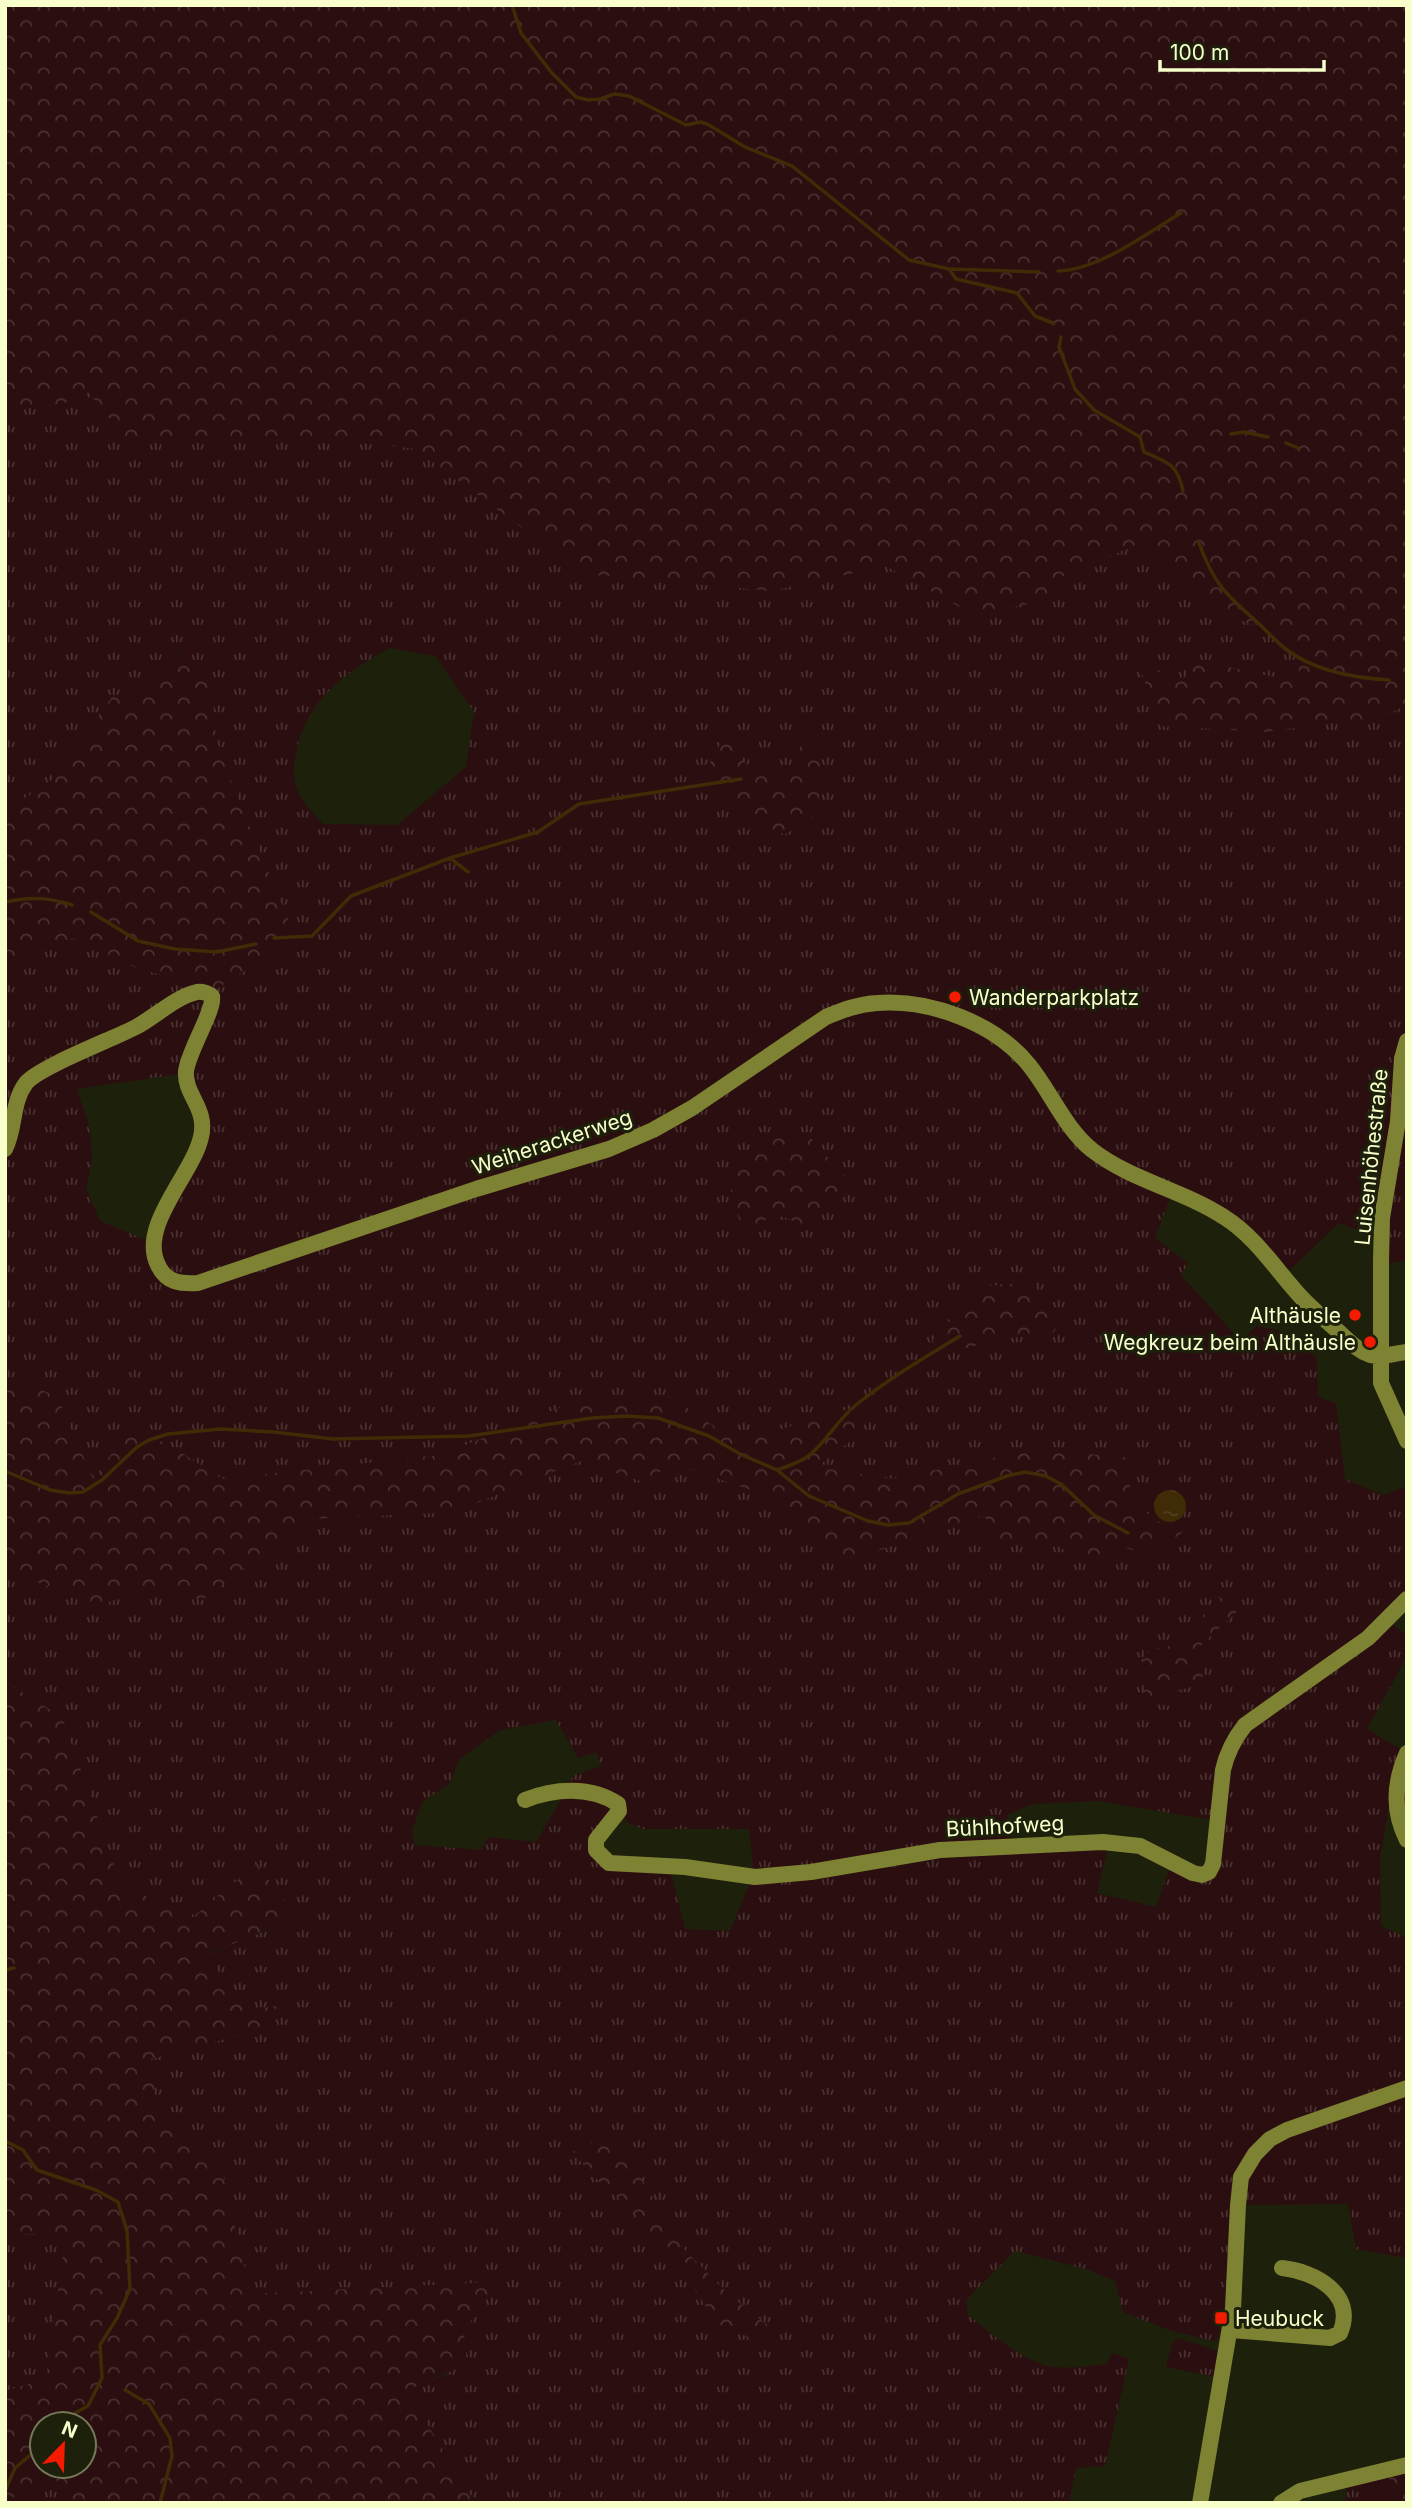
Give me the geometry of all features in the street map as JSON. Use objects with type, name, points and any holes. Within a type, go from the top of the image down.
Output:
[{"type":"street","name":"Weiherackerweg","points":[[5,1150],[13,1122],[15,1102],[27,1082],[46,1070],[136,1027],[189,995],[206,992],[212,996],[214,1004],[194,1044],[186,1073],[187,1086],[197,1101],[202,1119],[202,1135],[167,1205],[156,1234],[153,1256],[167,1278],[178,1284],[198,1283],[476,1189],[609,1149],[653,1130],[692,1108],[826,1017],[850,1007],[874,1003],[918,1005],[970,1021],[1016,1049],[1031,1066],[1073,1130],[1092,1150],[1127,1172],[1207,1206],[1226,1217],[1243,1231],[1320,1315],[1356,1347],[1369,1354],[1382,1356]]},
{"type":"street","name":"Luisenhöhestraße","points":[[1407,1041],[1402,1059],[1398,1121],[1382,1218],[1381,1382],[1391,1410],[1407,1441]]},
{"type":"street","points":[[1382,1356],[1407,1352]]},
{"type":"street","name":"Bühlhofweg","points":[[525,1800],[555,1790],[605,1795],[618,1804],[619,1811],[596,1840],[596,1850],[609,1863],[622,1865],[685,1867],[755,1877],[811,1872],[940,1850],[1103,1842],[1140,1846],[1202,1875],[1209,1872],[1213,1864],[1223,1770],[1226,1755],[1234,1739],[1245,1725],[1368,1638],[1407,1599]]},
{"type":"street","points":[[1407,1753],[1397,1782],[1395,1807],[1407,1840]]},
{"type":"street","points":[[1200,2503],[1231,2330],[1241,2177],[1255,2154],[1270,2139],[1287,2130],[1407,2088]]},
{"type":"street","points":[[1231,2330],[1329,2338],[1340,2333],[1345,2323],[1342,2307],[1334,2291],[1321,2279],[1301,2270],[1282,2267]]},
{"type":"street","points":[[1281,2503],[1300,2491],[1407,2465]]},
{"type":"green space","points":[[5,5],[1407,5],[1407,705],[1381,717],[1265,732],[1160,726],[1138,662],[1184,680],[1192,659],[1301,683],[1294,642],[1214,609],[1138,544],[1061,577],[1040,602],[972,614],[886,566],[771,591],[584,574],[416,449],[379,444],[126,439],[88,392],[82,400],[5,412]]},
{"type":"green space","points":[[88,392],[416,449],[584,574],[771,591],[886,566],[972,614],[1040,602],[1061,577],[1138,544],[1214,609],[1294,642],[1301,683],[1192,659],[1185,681],[1139,662],[1160,725],[1265,732],[1381,717],[1407,705],[1407,1260],[1386,1264],[1383,1240],[1339,1223],[1290,1270],[1263,1252],[1243,1231],[1172,1193],[1155,1238],[1188,1263],[1181,1275],[1241,1341],[1256,1326],[1285,1332],[1317,1358],[1318,1397],[1336,1403],[1345,1479],[1383,1495],[1407,1486],[1407,1599],[1391,1623],[1407,1636],[1407,1656],[1367,1729],[1407,1753],[1405,1821],[1389,1806],[1380,1859],[1381,1926],[1407,1938],[1407,2258],[1356,2249],[1348,2204],[1231,2205],[1230,2270],[1219,2337],[1213,2341],[1169,2330],[1123,2312],[1115,2281],[1086,2269],[1015,2251],[966,2300],[968,2315],[1012,2349],[1048,2366],[1107,2364],[1112,2353],[1129,2359],[1105,2466],[1076,2468],[1069,2503],[483,2503],[469,2494],[407,2390],[447,2374],[464,2332],[494,2282],[250,2294],[219,2158],[157,2115],[151,2059],[269,2027],[244,2011],[207,1955],[297,1918],[188,1922],[120,1881],[62,1717],[5,1682],[5,1571],[101,1605],[149,1587],[202,1600],[310,1519],[454,1512],[581,1461],[643,1481],[674,1463],[762,1494],[848,1561],[986,1514],[991,1545],[1054,1544],[1087,1564],[1122,1547],[1151,1555],[1183,1532],[1153,1519],[1130,1498],[1129,1458],[1036,1449],[892,1479],[816,1467],[853,1408],[737,1442],[670,1396],[585,1398],[440,1455],[222,1479],[169,1445],[93,1480],[57,1396],[5,1377],[5,964],[73,938],[141,970],[296,938],[238,800],[216,739],[212,689],[183,647],[141,699],[113,696],[49,784],[5,810],[5,412],[82,400]],"holes":[[[389,648],[435,656],[474,712],[466,767],[397,825],[323,824],[304,802],[295,782],[295,758],[309,717],[330,690],[357,668]],[[186,1073],[202,1135],[149,1241],[100,1221],[86,1188],[92,1161],[90,1128],[77,1089]],[[556,1720],[578,1758],[596,1752],[601,1766],[575,1775],[566,1784],[562,1798],[536,1842],[488,1837],[482,1850],[415,1845],[412,1831],[422,1802],[449,1784],[459,1760],[500,1730]],[[1098,1801],[1218,1821],[1202,1875],[1172,1862],[1156,1907],[1097,1893],[1110,1839],[1012,1844],[1007,1815],[1033,1804]],[[622,1813],[628,1823],[643,1829],[749,1829],[754,1873],[730,1931],[685,1929],[670,1869],[600,1853],[602,1835]]]},
{"type":"green space","points":[[184,647],[212,689],[216,739],[238,800],[296,938],[218,988],[141,970],[73,938],[5,964],[5,810],[49,783],[113,696],[141,699]]},
{"type":"green space","points":[[801,735],[813,738],[820,749],[819,805],[807,822],[785,834],[769,831],[751,812],[731,802],[721,791],[709,764],[724,737],[750,770],[798,767]]},
{"type":"green space","points":[[780,1125],[809,1136],[846,1178],[845,1195],[811,1215],[806,1229],[778,1216],[758,1224],[741,1220],[730,1197],[735,1169]]},
{"type":"green space","points":[[1032,1283],[1059,1323],[1052,1335],[1007,1338],[967,1348],[932,1341],[980,1286]]},
{"type":"green space","points":[[5,1377],[57,1396],[93,1479],[131,1428],[169,1445],[222,1479],[440,1455],[585,1398],[670,1396],[737,1442],[853,1408],[865,1430],[817,1467],[892,1479],[1036,1449],[1130,1458],[1130,1498],[1153,1519],[1183,1532],[1151,1555],[1122,1547],[1087,1564],[1054,1544],[990,1545],[985,1514],[848,1561],[762,1494],[674,1463],[643,1482],[581,1461],[454,1512],[310,1519],[202,1600],[149,1587],[101,1605],[5,1571]]},
{"type":"green space","points":[[1215,1597],[1234,1600],[1240,1609],[1196,1650],[1205,1668],[1200,1684],[1175,1692],[1172,1706],[1156,1704],[1142,1693],[1157,1676],[1140,1660],[1154,1646],[1163,1650],[1187,1633]]},
{"type":"green space","points":[[5,1682],[62,1717],[120,1881],[188,1921],[257,1864],[297,1918],[207,1954],[244,2011],[277,2006],[269,2027],[151,2059],[157,2115],[219,2158],[251,2294],[495,2282],[464,2332],[467,2364],[407,2390],[469,2494],[483,2503],[65,2503],[56,2480],[98,2480],[98,2410],[28,2410],[28,2480],[47,2480],[5,2501],[5,2391],[46,2379],[65,2240],[33,2234],[5,2235]]},
{"type":"green space","points":[[604,2137],[637,2171],[682,2247],[726,2292],[771,2328],[768,2346],[716,2322],[679,2265],[649,2233],[632,2208],[604,2187],[572,2152]]},
{"type":"green space","points":[[33,2234],[65,2240],[46,2380],[5,2391],[5,2235]]},
{"type":"green space","points":[[1178,2338],[1218,2351],[1216,2377],[1166,2367],[1172,2344]]},
{"type":"green space","points":[[1407,2465],[1407,2475],[1391,2475],[1379,2503],[1342,2503],[1347,2496],[1346,2486]]},
{"type":"green space","points":[[1391,2475],[1407,2475],[1407,2503],[1379,2503]]},
{"type":"green space","points":[[48,2480],[57,2480],[65,2503],[5,2503]]},
{"type":"water","points":[[1170,1490],[1181,1495],[1186,1506],[1181,1517],[1170,1522],[1159,1517],[1154,1506],[1159,1495]]},
{"type":"waterway","points":[[512,5],[521,33],[551,72],[576,97],[588,100],[615,94],[629,96],[686,125],[701,122],[709,125],[745,147],[792,166],[909,260],[949,269],[956,279],[1017,293],[1035,316],[1053,323]]},
{"type":"waterway","points":[[1058,271],[1074,269],[1106,257],[1181,213]]},
{"type":"waterway","points":[[950,269],[1039,272]]},
{"type":"waterway","points":[[1061,337],[1059,347],[1075,389],[1094,410],[1140,437],[1144,452],[1171,466],[1178,475],[1183,491]]},
{"type":"waterway","points":[[1231,434],[1244,432],[1268,437]]},
{"type":"waterway","points":[[1286,443],[1298,448]]},
{"type":"waterway","points":[[1199,543],[1209,568],[1221,586],[1287,650],[1310,663],[1335,672],[1389,680]]},
{"type":"waterway","points":[[274,938],[312,936],[351,896],[450,858],[538,832],[579,804],[741,779]]},
{"type":"waterway","points":[[450,858],[468,872]]},
{"type":"waterway","points":[[5,902],[39,899],[72,905]]},
{"type":"waterway","points":[[91,912],[138,941],[175,949],[217,952],[256,944]]},
{"type":"waterway","points":[[777,1470],[807,1457],[856,1405],[960,1336]]},
{"type":"waterway","points":[[5,1471],[50,1490],[83,1492],[102,1480],[137,1447],[168,1434],[220,1429],[333,1439],[469,1436],[592,1418],[626,1416],[658,1418],[709,1436],[740,1454],[777,1470],[809,1496],[868,1521],[888,1525],[909,1523],[958,1494],[1025,1472],[1046,1476],[1061,1484],[1094,1515],[1128,1533]]},
{"type":"waterway","points":[[5,1970],[14,1968]]},
{"type":"waterway","points":[[5,2141],[23,2150],[37,2170],[96,2190],[118,2202],[127,2231],[130,2289],[117,2318],[100,2345],[102,2378],[88,2406],[81,2410]]},
{"type":"waterway","points":[[125,2390],[149,2404],[170,2438],[172,2456],[160,2503]]},
{"type":"waterway","points":[[5,2491],[15,2468],[28,2457]]},
{"type":"place","name":"Wanderparkplatz","points":[[955,997]]},
{"type":"place","name":"Althäusle","points":[[1355,1315]]},
{"type":"place","name":"Wegkreuz beim Althäusle","points":[[1370,1342]]},
{"type":"place","name":"Heubuck","points":[[1221,2318]]}]
